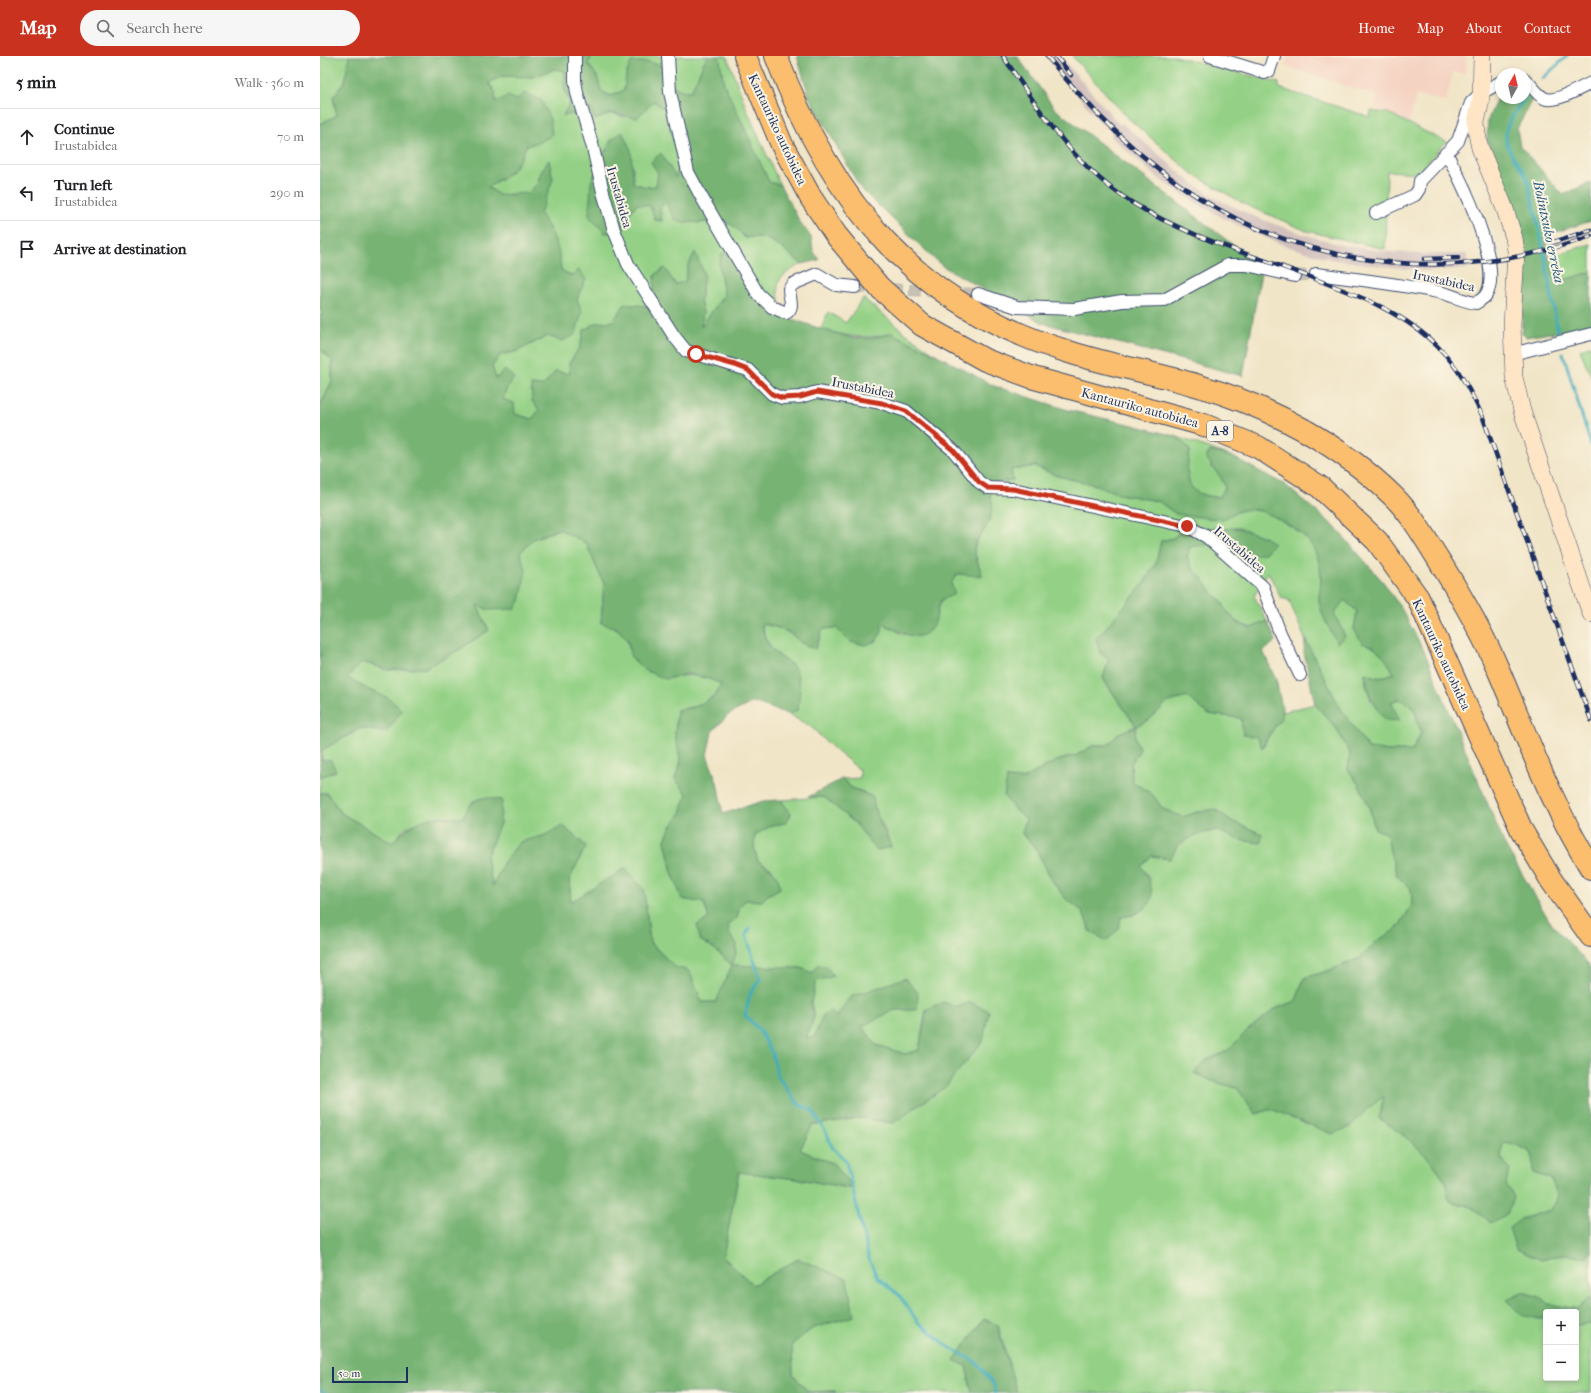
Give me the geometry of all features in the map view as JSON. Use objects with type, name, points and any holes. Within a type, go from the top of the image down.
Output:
[{"type":"highway","name":"Kantauriko autobidea","points":[[745,56],[782,145],[811,198],[836,235],[879,287],[922,325],[986,360],[1034,378],[1204,425],[1258,447],[1320,487],[1378,541],[1418,598],[1522,831],[1551,880],[1591,936]]},
{"type":"highway","points":[[776,56],[811,133],[833,173],[856,207],[888,246],[926,280],[966,309],[1007,329],[1055,348],[1199,386],[1278,415],[1315,436],[1340,453],[1395,498],[1419,528],[1462,598],[1497,666],[1548,790],[1591,868]]},
{"type":"street","name":"Irustabidea","points":[[575,56],[576,87],[614,230],[628,264],[674,336],[686,351],[748,370],[772,394],[782,398],[800,397],[817,392],[882,403],[906,411],[953,450],[979,482],[988,488],[1019,490],[1187,526],[1207,536],[1263,587],[1280,633],[1300,675]]},
{"type":"street","points":[[668,56],[670,92],[688,172],[758,294],[772,308],[786,313],[790,311],[792,306],[788,289],[793,284],[817,274],[836,285],[855,287]]},
{"type":"street","points":[[1210,56],[1265,73],[1269,71],[1274,56]]},
{"type":"street","points":[[1482,56],[1480,111],[1476,122],[1480,148],[1505,209],[1514,238],[1516,251],[1512,325],[1514,376],[1522,412],[1591,614]]},
{"type":"street","points":[[1482,73],[1495,80]]},
{"type":"street","points":[[1531,86],[1541,96],[1549,99],[1559,98],[1591,83]]},
{"type":"street","points":[[1376,213],[1415,195],[1419,189],[1420,181],[1458,141],[1471,102],[1481,93],[1495,84]]},
{"type":"street","name":"Irustabidea","points":[[1316,274],[1376,281],[1439,292],[1476,303],[1486,295],[1490,281],[1487,246],[1458,173],[1446,153]]},
{"type":"street","points":[[978,294],[1017,307],[1074,309],[1122,301],[1164,300],[1228,265],[1247,265],[1295,276]]},
{"type":"street","points":[[1512,354],[1590,335]]},
{"type":"shaded area","points":[[1045,56],[1060,56],[1120,125],[1122,123],[1192,183],[1223,202],[1260,219],[1300,233],[1342,245],[1380,251],[1425,254],[1467,254],[1468,269],[1424,271],[1335,260],[1286,246],[1247,230],[1206,209],[1163,182],[1123,148],[1110,136],[1112,133],[1090,110]]},
{"type":"shaded area","points":[[1288,56],[1467,56],[1465,74],[1453,72],[1446,102],[1416,95],[1409,122],[1375,108],[1377,96],[1285,66]]},
{"type":"green space","points":[[320,56],[349,56],[345,81],[333,97],[337,115],[320,124]]},
{"type":"green space","points":[[349,56],[592,56],[588,64],[597,76],[601,91],[611,96],[624,90],[626,75],[631,62],[649,62],[661,65],[663,82],[684,91],[691,91],[706,58],[709,56],[719,56],[724,84],[769,182],[780,185],[800,222],[811,237],[813,250],[819,260],[802,264],[769,240],[754,237],[745,238],[737,229],[721,221],[686,222],[675,220],[665,202],[660,209],[662,221],[655,220],[650,206],[637,204],[626,218],[622,232],[605,233],[589,216],[591,182],[611,140],[622,132],[631,150],[633,183],[646,187],[656,186],[658,173],[651,162],[661,153],[676,178],[678,161],[667,111],[654,101],[637,118],[611,113],[595,120],[590,108],[574,114],[563,116],[570,103],[564,88],[565,71],[554,69],[534,77],[502,76],[489,83],[495,92],[496,102],[508,96],[516,100],[525,93],[541,100],[550,119],[552,135],[542,141],[526,146],[523,154],[512,171],[488,187],[499,195],[528,193],[537,184],[541,172],[549,160],[553,179],[540,214],[549,227],[555,240],[561,270],[572,276],[579,270],[586,279],[577,299],[582,312],[575,335],[562,341],[548,336],[517,351],[500,355],[492,366],[496,378],[505,370],[514,378],[506,390],[503,399],[514,403],[515,414],[532,419],[539,410],[532,401],[531,385],[543,386],[556,371],[570,374],[569,363],[580,347],[584,330],[596,323],[613,321],[625,304],[646,306],[654,289],[655,275],[665,268],[675,284],[685,282],[688,266],[695,252],[704,274],[700,301],[703,313],[701,327],[724,295],[719,265],[722,253],[731,255],[769,311],[821,329],[853,338],[874,338],[891,333],[937,355],[994,386],[1068,410],[1178,437],[1190,450],[1187,469],[1188,477],[1194,490],[1200,494],[1220,497],[1225,487],[1206,457],[1210,451],[1233,457],[1285,485],[1335,527],[1384,583],[1402,610],[1424,651],[1504,843],[1550,922],[1591,967],[1591,1249],[1586,1258],[1565,1254],[1541,1260],[1516,1249],[1509,1228],[1521,1219],[1551,1210],[1558,1197],[1551,1179],[1533,1173],[1532,1153],[1517,1145],[1503,1143],[1501,1158],[1510,1169],[1506,1184],[1514,1197],[1507,1214],[1491,1223],[1472,1207],[1449,1201],[1445,1182],[1433,1164],[1407,1138],[1379,1118],[1384,1096],[1367,1109],[1350,1127],[1332,1134],[1271,1109],[1256,1114],[1237,1088],[1212,1081],[1194,1073],[1205,1061],[1227,1051],[1248,1030],[1275,1009],[1296,1001],[1304,978],[1331,970],[1360,958],[1377,941],[1398,928],[1412,905],[1411,888],[1397,876],[1387,833],[1375,829],[1369,806],[1359,785],[1348,769],[1350,753],[1336,728],[1315,704],[1304,653],[1305,639],[1339,706],[1368,748],[1389,751],[1412,751],[1421,733],[1414,708],[1400,699],[1391,702],[1400,721],[1386,720],[1381,714],[1369,693],[1365,673],[1380,678],[1394,673],[1378,651],[1362,643],[1354,629],[1357,611],[1344,600],[1334,614],[1345,636],[1337,643],[1326,623],[1320,607],[1320,567],[1312,546],[1299,531],[1290,525],[1262,512],[1250,509],[1239,511],[1223,520],[1176,514],[1158,501],[1119,494],[1097,485],[1057,476],[1035,466],[1011,470],[1013,480],[995,482],[990,495],[992,509],[990,518],[974,549],[982,576],[957,574],[951,583],[955,594],[941,600],[934,624],[922,635],[909,635],[882,624],[882,632],[876,641],[866,645],[850,642],[836,628],[823,629],[815,649],[801,643],[791,633],[774,626],[762,624],[765,638],[769,646],[779,656],[789,662],[795,670],[799,680],[800,693],[798,710],[788,714],[753,702],[728,715],[712,732],[707,755],[717,782],[723,814],[763,801],[781,800],[791,814],[786,823],[772,825],[755,835],[754,848],[758,861],[776,875],[780,888],[768,895],[762,901],[746,900],[740,906],[737,918],[728,924],[730,935],[737,944],[736,954],[732,965],[713,948],[700,940],[697,925],[709,918],[704,903],[682,899],[672,872],[665,840],[670,828],[681,813],[687,794],[675,778],[681,762],[675,734],[677,710],[694,707],[715,696],[721,684],[704,677],[686,674],[666,679],[644,670],[631,657],[628,641],[617,628],[601,623],[604,584],[586,543],[559,529],[533,539],[520,553],[526,570],[520,601],[515,609],[489,610],[477,605],[489,630],[460,649],[425,668],[388,670],[363,662],[347,677],[367,689],[388,698],[402,710],[386,733],[361,728],[322,750],[321,760],[331,760],[336,771],[320,777],[320,407],[332,381],[332,361],[320,348],[320,315],[322,314],[320,311],[320,124],[337,115],[333,97],[345,81]]},
{"type":"green space","points":[[592,56],[709,56],[706,58],[691,91],[684,91],[663,82],[626,75],[624,90],[611,96],[601,91],[597,76],[588,64]]},
{"type":"green space","points":[[719,56],[727,56],[747,110],[780,185],[769,182],[724,84]]},
{"type":"green space","points":[[797,56],[1017,56],[1055,109],[1262,267],[1243,376],[1043,323],[941,265],[861,189],[810,99]]},
{"type":"green space","points":[[1072,56],[1175,56],[1279,83],[1279,88],[1370,117],[1371,111],[1388,113],[1446,142],[1418,173],[1387,171],[1385,249],[1307,231],[1246,205],[1190,172],[1127,117]]},
{"type":"green space","points":[[554,69],[565,71],[564,88],[570,103],[563,115],[575,114],[591,107],[596,120],[611,113],[624,117],[654,101],[667,111],[678,161],[676,178],[668,164],[658,173],[656,186],[646,187],[633,183],[633,168],[622,132],[612,140],[603,154],[622,232],[626,218],[637,204],[650,205],[655,220],[662,221],[660,209],[665,202],[699,223],[721,221],[736,226],[745,238],[754,237],[769,240],[802,264],[784,275],[778,284],[782,316],[719,265],[724,295],[700,328],[703,313],[700,301],[704,274],[695,253],[688,266],[685,282],[675,284],[664,268],[655,275],[654,289],[646,306],[625,304],[613,321],[596,323],[584,330],[580,347],[569,363],[570,374],[532,419],[515,414],[503,399],[506,390],[496,378],[492,367],[500,355],[517,351],[548,336],[562,341],[582,312],[577,300],[572,276],[561,270],[555,240],[540,214],[546,196],[549,160],[541,172],[537,184],[528,193],[499,195],[488,187],[512,171],[523,154],[526,146],[542,141],[516,100],[496,102],[495,92],[489,83],[502,76],[534,77]]},
{"type":"green space","points":[[1495,102],[1495,104],[1530,104],[1517,129],[1520,146],[1563,195],[1591,182],[1591,221],[1550,234],[1544,213],[1548,257],[1556,282],[1591,272],[1591,323],[1574,329],[1526,337],[1522,333],[1527,257],[1516,214],[1487,140],[1488,120]]},
{"type":"green space","points":[[1591,244],[1591,272],[1556,283],[1548,257]]},
{"type":"green space","points":[[863,298],[904,332],[937,355],[891,333],[872,337],[856,337],[821,329],[828,312],[846,323]]},
{"type":"green space","points":[[1591,345],[1591,376],[1580,350]]},
{"type":"green space","points":[[320,348],[332,361],[332,381],[320,406]]},
{"type":"green space","points":[[1178,437],[1233,457],[1210,451],[1211,467],[1222,477],[1225,487],[1220,497],[1200,494],[1194,490],[1190,484],[1187,469],[1190,450]]},
{"type":"green space","points":[[1035,466],[1057,476],[1097,485],[1119,494],[1158,501],[1176,514],[1196,516],[1230,514],[1247,509],[1261,511],[1278,518],[1310,540],[1320,563],[1321,582],[1319,601],[1337,642],[1345,636],[1333,614],[1344,600],[1357,611],[1354,629],[1385,657],[1394,673],[1380,678],[1365,673],[1366,685],[1371,701],[1391,702],[1400,698],[1414,708],[1421,733],[1412,751],[1389,751],[1368,748],[1339,706],[1305,639],[1289,600],[1281,598],[1268,572],[1254,596],[1267,621],[1251,628],[1238,623],[1225,609],[1222,601],[1215,596],[1202,578],[1193,570],[1187,557],[1190,547],[1226,542],[1242,552],[1273,543],[1264,537],[1239,528],[1220,529],[1204,527],[1181,532],[1173,538],[1161,541],[1156,563],[1142,586],[1096,639],[1109,659],[1103,679],[1136,726],[1149,720],[1168,702],[1188,697],[1208,714],[1241,718],[1257,737],[1263,747],[1283,712],[1315,704],[1336,728],[1350,753],[1348,769],[1359,785],[1369,806],[1375,829],[1387,833],[1397,876],[1411,888],[1412,905],[1398,928],[1377,941],[1360,958],[1331,970],[1304,978],[1296,1001],[1275,1009],[1248,1030],[1227,1051],[1205,1061],[1212,1081],[1237,1088],[1256,1114],[1271,1109],[1292,1117],[1307,1125],[1367,1109],[1384,1095],[1379,1118],[1407,1138],[1433,1164],[1445,1182],[1449,1201],[1472,1207],[1491,1223],[1510,1169],[1501,1158],[1503,1142],[1517,1145],[1532,1153],[1533,1173],[1551,1179],[1559,1197],[1551,1210],[1521,1219],[1541,1260],[1565,1254],[1586,1258],[1591,1249],[1591,1299],[1588,1298],[1578,1309],[1548,1304],[1540,1297],[1522,1292],[1508,1300],[1537,1319],[1543,1319],[1543,1381],[1579,1381],[1579,1325],[1591,1323],[1591,1393],[1017,1393],[998,1325],[984,1319],[954,1360],[966,1366],[972,1393],[808,1392],[793,1374],[792,1344],[813,1328],[854,1316],[798,1259],[753,1285],[723,1257],[739,1172],[805,1180],[853,1189],[834,1164],[800,1150],[812,1125],[859,1118],[893,1123],[945,1087],[983,1041],[958,1007],[926,1009],[919,1050],[905,1054],[876,1045],[861,1026],[894,1010],[867,993],[850,997],[836,1018],[830,1011],[823,1015],[815,1036],[806,1038],[814,1017],[811,1002],[816,981],[812,973],[801,968],[756,967],[716,1002],[702,1002],[689,971],[675,967],[650,942],[644,890],[571,902],[569,880],[586,846],[563,826],[543,836],[520,842],[504,862],[493,886],[486,858],[500,823],[439,816],[405,828],[392,843],[341,813],[327,793],[320,793],[320,777],[336,771],[321,760],[322,750],[362,728],[386,733],[388,698],[367,689],[347,677],[362,662],[388,670],[425,668],[460,649],[489,630],[476,604],[520,601],[523,586],[520,553],[533,539],[559,529],[586,543],[604,584],[601,623],[619,630],[623,634],[628,643],[631,657],[666,679],[682,676],[694,676],[722,684],[713,696],[703,703],[677,710],[675,734],[681,762],[675,778],[687,794],[681,813],[670,828],[665,841],[672,872],[682,899],[704,903],[709,919],[700,940],[713,948],[732,965],[728,924],[737,918],[740,905],[746,900],[762,901],[768,895],[780,888],[772,869],[758,861],[754,848],[755,835],[772,825],[786,823],[791,814],[781,800],[824,797],[856,824],[876,850],[891,847],[884,828],[864,792],[852,788],[842,779],[860,778],[860,770],[834,749],[810,726],[788,714],[798,709],[792,665],[780,656],[769,644],[762,624],[783,630],[793,635],[801,643],[820,638],[822,629],[836,628],[850,642],[881,624],[893,628],[902,635],[935,623],[940,603],[957,574],[982,575],[974,550],[977,538],[984,530],[990,495],[995,482],[1013,480],[1011,470]],"holes":[[[1136,727],[1135,738],[1139,750],[1131,763],[1132,781],[1152,794],[1163,809],[1183,817],[1197,812],[1215,809],[1233,822],[1262,834],[1261,843],[1240,840],[1216,830],[1196,835],[1178,845],[1170,859],[1152,856],[1141,866],[1150,879],[1134,915],[1121,917],[1091,932],[1082,911],[1065,898],[1053,882],[1035,847],[1022,834],[1026,819],[1014,809],[1007,778],[1023,779],[1056,761],[1077,755],[1094,745],[1108,745],[1119,733]]]},
{"type":"green space","points":[[1204,527],[1220,529],[1239,528],[1264,537],[1274,543],[1265,553],[1253,555],[1226,542],[1190,547],[1187,557],[1193,570],[1202,578],[1215,596],[1222,601],[1225,609],[1238,623],[1251,628],[1267,621],[1276,641],[1263,651],[1276,680],[1283,712],[1280,720],[1269,734],[1262,748],[1257,737],[1243,735],[1241,718],[1208,714],[1187,697],[1168,702],[1149,720],[1136,726],[1103,678],[1109,659],[1100,653],[1096,639],[1142,586],[1156,563],[1161,541],[1173,538],[1181,532]]},
{"type":"green space","points":[[1136,726],[1135,738],[1140,750],[1131,763],[1132,781],[1152,794],[1163,809],[1183,817],[1197,812],[1215,809],[1233,822],[1262,834],[1261,843],[1240,840],[1216,830],[1196,835],[1178,845],[1170,859],[1152,856],[1141,866],[1150,885],[1152,893],[1151,900],[1141,911],[1121,917],[1119,928],[1107,941],[1091,932],[1082,911],[1065,898],[1053,882],[1035,847],[1022,833],[1026,819],[1014,809],[1004,796],[1007,778],[1023,779],[1056,761],[1077,755],[1094,745],[1108,745],[1119,733]]},
{"type":"green space","points":[[842,779],[852,788],[873,797],[875,810],[891,847],[876,850],[856,824],[824,797],[808,797]]},
{"type":"green space","points":[[320,793],[327,793],[341,813],[392,843],[408,828],[423,820],[440,817],[462,818],[470,805],[478,799],[487,798],[502,800],[500,823],[486,858],[493,886],[504,862],[520,842],[543,836],[563,826],[586,846],[569,880],[571,902],[625,868],[644,890],[650,943],[675,967],[689,971],[702,1002],[716,1002],[732,965],[801,968],[812,973],[817,965],[826,966],[834,976],[816,981],[811,1002],[814,1017],[806,1038],[815,1036],[823,1015],[829,1010],[837,1017],[850,997],[905,978],[918,993],[917,1010],[894,1010],[862,1026],[876,1045],[905,1054],[919,1050],[927,1009],[943,1002],[958,1007],[970,1002],[989,1011],[983,1041],[945,1087],[893,1123],[859,1118],[812,1125],[800,1150],[834,1164],[854,1189],[805,1180],[739,1172],[723,1257],[753,1285],[798,1259],[847,1279],[854,1316],[813,1328],[792,1344],[793,1374],[808,1392],[835,1391],[835,1393],[320,1393]]},
{"type":"green space","points":[[1522,1292],[1540,1297],[1548,1304],[1578,1309],[1543,1309],[1543,1319],[1533,1318],[1519,1312],[1507,1299]]},
{"type":"green space","points":[[1588,1298],[1591,1299],[1591,1323],[1579,1325],[1578,1309]]},
{"type":"green space","points":[[984,1319],[997,1325],[1017,1393],[972,1393],[966,1366],[954,1360]]},
{"type":"waterway","name":"Bolintxuko erreka","points":[[1542,79],[1567,56]]},
{"type":"waterway","name":"Bolintxuko erreka","points":[[1521,104],[1509,123],[1506,139],[1513,157],[1527,179],[1541,236],[1558,332]]},
{"type":"waterway","points":[[1563,353],[1591,445]]},
{"type":"waterway","points":[[750,928],[746,935],[760,979],[750,994],[745,1015],[760,1031],[772,1053],[778,1077],[799,1105],[812,1110],[827,1134],[832,1147],[846,1161],[869,1259],[877,1277],[899,1295],[918,1322],[949,1347],[977,1363],[994,1385],[995,1393]]},
{"type":"waterway","points":[[322,1390],[325,1393]]},
{"type":"tunnel","points":[[1295,276],[1316,274]]},
{"type":"tunnel","points":[[855,287],[978,294]]},
{"type":"railway","points":[[1003,56],[1030,97],[1059,136],[1092,172],[1131,202],[1175,225],[1221,245],[1292,270],[1366,299],[1413,326],[1428,337],[1441,350],[1464,381],[1482,415],[1591,720]]},
{"type":"railway","points":[[1047,56],[1098,115],[1136,150],[1177,183],[1198,197],[1243,222],[1290,241],[1340,255],[1390,262],[1441,264],[1492,261],[1542,251],[1591,236]]},
{"type":"railway","points":[[1056,56],[1071,75]]},
{"type":"railway","points":[[1551,243],[1591,230]]},
{"type":"railway","points":[[1424,259],[1458,258]]},
{"type":"route","points":[[696,354],[748,370],[772,394],[782,398],[800,397],[817,392],[842,395],[882,403],[906,411],[942,439],[979,482],[988,488],[1013,489],[1032,492],[1071,502],[1116,510],[1187,526]]}]
